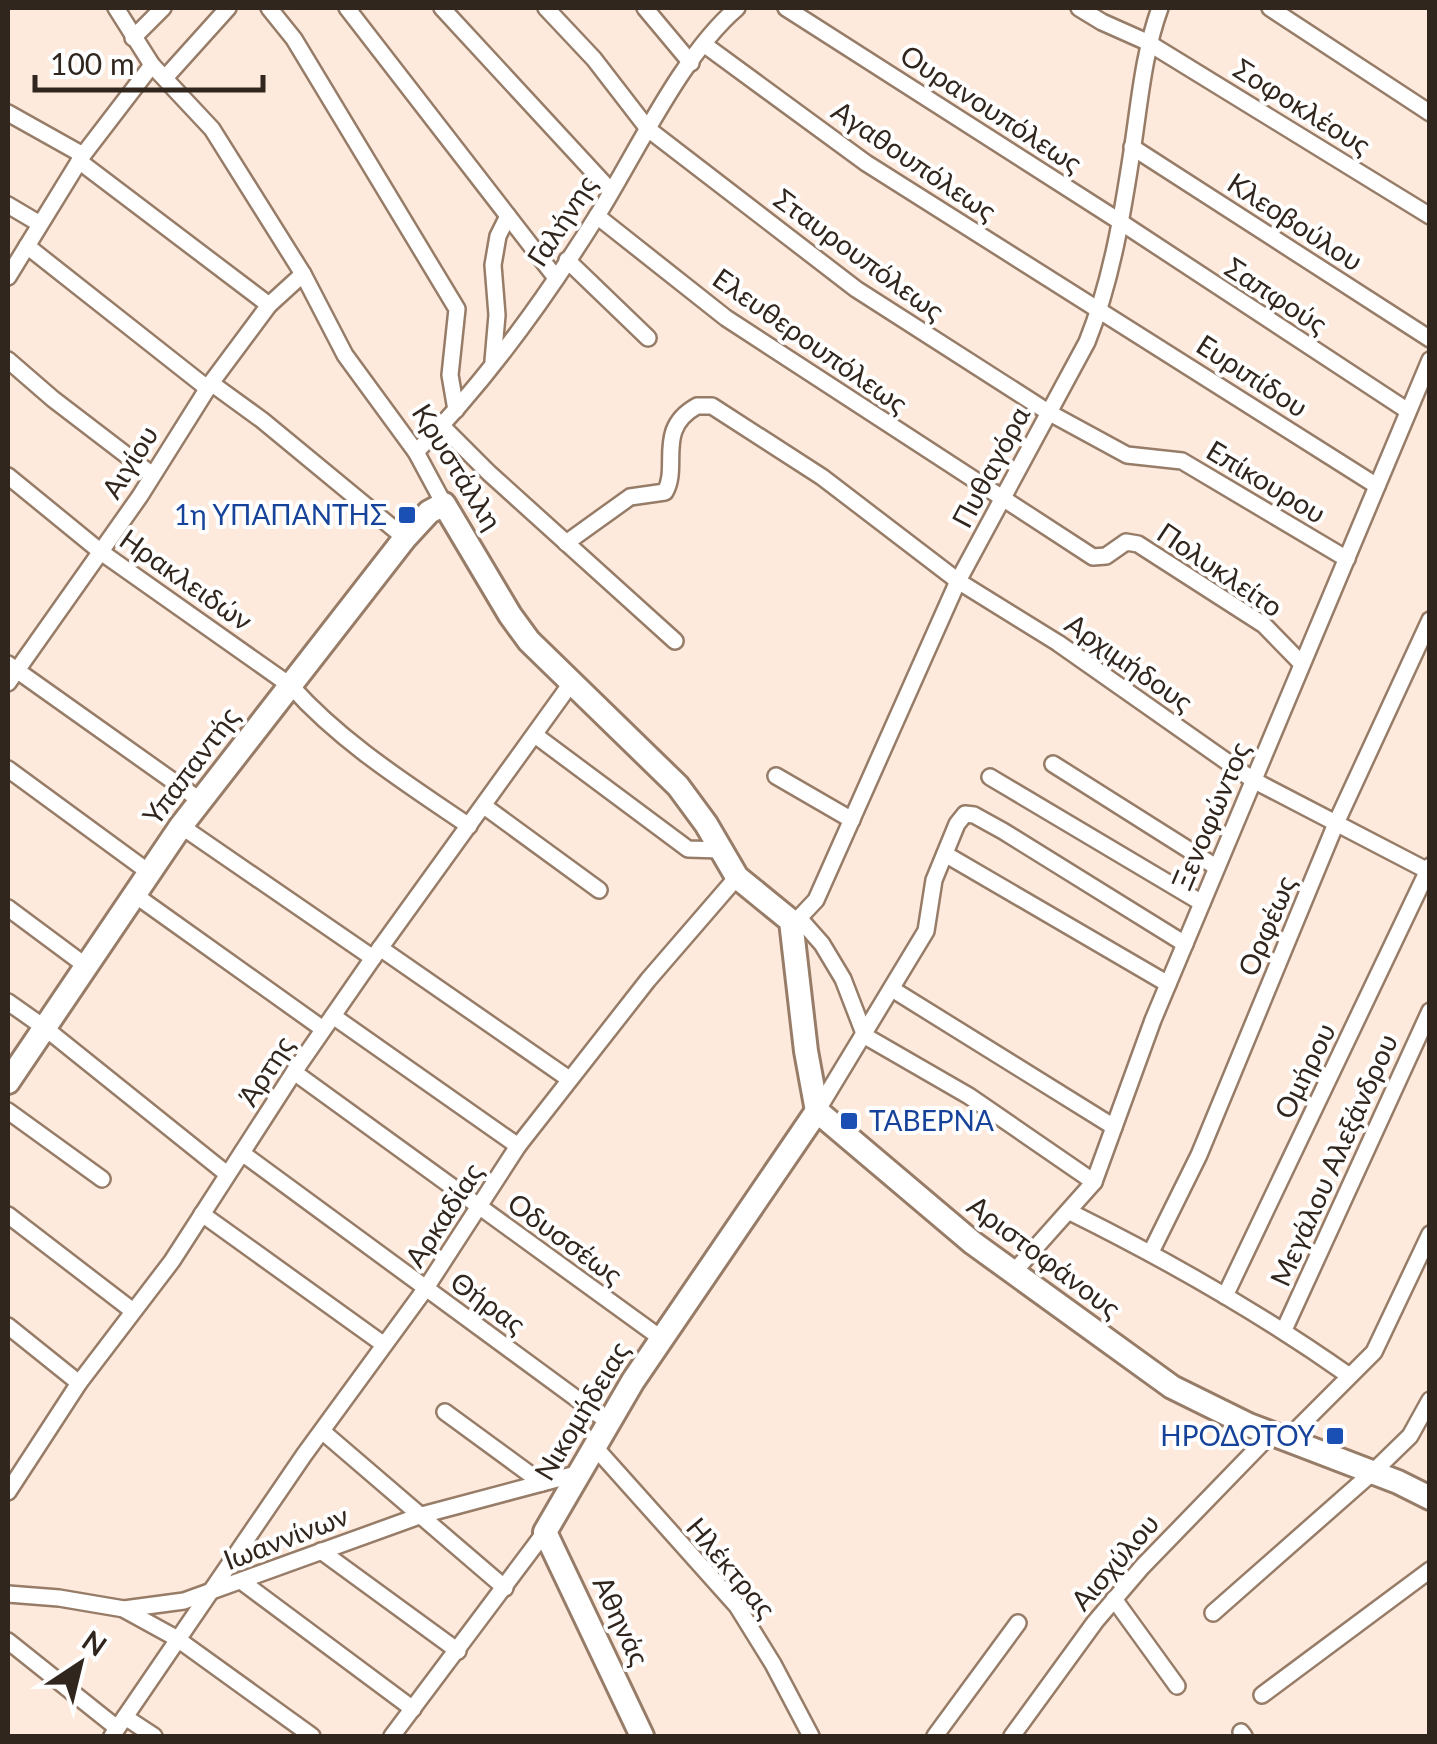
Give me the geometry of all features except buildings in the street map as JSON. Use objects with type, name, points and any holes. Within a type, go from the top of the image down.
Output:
[{"type":"street","name":"Κρυστάλλη","points":[[116,8],[152,66],[212,129],[303,274],[345,355],[416,452],[510,615],[529,640],[678,786],[737,877],[795,920]]},
{"type":"street","points":[[134,38],[163,8]]},
{"type":"street","points":[[165,78],[228,8]]},
{"type":"street","points":[[268,8],[294,39],[457,309],[450,374],[456,410]]},
{"type":"street","points":[[347,8],[556,278]]},
{"type":"street","points":[[442,8],[612,191]]},
{"type":"street","name":"Σταυρουπόλεως","points":[[546,8],[594,59],[648,128],[856,289],[1048,412]]},
{"type":"street","points":[[645,8],[691,62]]},
{"type":"street","name":"Γαλήνης","points":[[416,452],[456,410],[556,278],[691,62],[737,8]]},
{"type":"street","name":"Ουρανουπόλεως","points":[[786,8],[1119,220]]},
{"type":"street","name":"Σοφοκλέους","points":[[1080,8],[1147,42],[1430,216]]},
{"type":"street","name":"Πυθαγόρα","points":[[795,920],[816,900],[958,581],[1087,342],[1100,309],[1132,147],[1147,42],[1160,8]]},
{"type":"street","points":[[1270,8],[1430,114]]},
{"type":"street","name":"Αγαθουπόλεως","points":[[705,45],[866,163],[1100,309]]},
{"type":"street","points":[[8,278],[81,158],[152,66]]},
{"type":"street","points":[[8,112],[81,158],[269,305]]},
{"type":"street","name":"Κλεοβούλου","points":[[1132,147],[1430,339]]},
{"type":"street","points":[[8,204],[40,224]]},
{"type":"street","points":[[492,361],[497,315],[493,266],[498,236],[508,216]]},
{"type":"street","name":"Ελευθερουπόλεως","points":[[597,216],[726,318],[1002,499]]},
{"type":"street","name":"Σαπφούς","points":[[1119,220],[1408,411]]},
{"type":"street","points":[[28,246],[209,386],[262,420],[405,538]]},
{"type":"street","points":[[567,260],[648,338]]},
{"type":"street","name":"Αιγίου","points":[[10,672],[102,552],[209,386],[269,305],[303,274]]},
{"type":"street","name":"Ευριπίδου","points":[[1100,309],[1376,486]]},
{"type":"street","points":[[8,360],[151,474]]},
{"type":"street","name":"Ξενοφώντος","points":[[1012,1274],[1094,1182],[1168,984],[1430,360]]},
{"type":"street","name":"Αρχιμήδους","points":[[566,542],[630,497],[665,492],[672,478],[669,449],[680,422],[697,406],[704,404],[720,410],[822,477],[958,581],[1058,643],[1253,780],[1429,869]]},
{"type":"street","name":"Επίκουρου","points":[[1048,412],[1127,455],[1182,460],[1347,559]]},
{"type":"street","points":[[442,426],[674,641]]},
{"type":"street","name":"Ηρακλειδών","points":[[8,476],[127,571],[181,605],[291,686],[314,711],[375,762],[469,826]]},
{"type":"street","name":"Πολυκλείτο","points":[[1002,499],[1093,558],[1106,556],[1126,542],[1138,544],[1264,625],[1302,664]]},
{"type":"street","name":"Υπαπαντής","points":[[8,1082],[181,826],[405,538],[428,512],[444,504]]},
{"type":"street","points":[[117,530],[127,571]]},
{"type":"street","name":"Ορφέως","points":[[1151,1252],[1199,1156],[1336,821],[1430,620]]},
{"type":"street","points":[[10,672],[201,800]]},
{"type":"street","name":"Άρτης","points":[[10,1480],[172,1261],[328,1022],[572,682]]},
{"type":"street","points":[[535,735],[688,849],[722,850]]},
{"type":"street","points":[[1053,764],[1216,867]]},
{"type":"street","points":[[8,769],[150,873]]},
{"type":"street","points":[[776,776],[852,820]]},
{"type":"street","points":[[990,776],[1202,903]]},
{"type":"street","points":[[484,806],[599,890]]},
{"type":"street","points":[[817,1111],[927,928],[934,882],[956,824],[966,814],[974,815],[1185,944]]},
{"type":"street","points":[[181,826],[569,1080]]},
{"type":"street","points":[[945,854],[1168,984]]},
{"type":"street","name":"Ομήρου","points":[[1225,1296],[1429,869]]},
{"type":"street","name":"Αρκαδίας","points":[[176,1638],[426,1288],[518,1146],[648,980],[737,877]]},
{"type":"street","points":[[134,895],[518,1146]]},
{"type":"street","points":[[8,908],[86,966]]},
{"type":"street","points":[[795,920],[822,944],[842,979],[865,1036],[969,1096],[1094,1182]]},
{"type":"street","points":[[795,920],[806,1051],[817,1111]]},
{"type":"street","points":[[892,990],[1114,1126]]},
{"type":"street","points":[[8,1002],[228,1174]]},
{"type":"street","name":"Μεγάλου Αλεξάνδρου","points":[[1284,1330],[1430,1011]]},
{"type":"street","name":"Οδυσσέως","points":[[294,1072],[662,1339]]},
{"type":"street","points":[[8,1111],[102,1179]]},
{"type":"street","name":"Αριστοφάνους","points":[[817,1111],[1012,1274],[1172,1388],[1430,1498]]},
{"type":"street","name":"Νικομήδειας","points":[[395,1735],[545,1532],[593,1444],[817,1111]]},
{"type":"street","name":"Θήρας","points":[[242,1153],[608,1421]]},
{"type":"street","points":[[1070,1212],[1151,1252],[1284,1330],[1348,1375]]},
{"type":"street","points":[[202,1214],[383,1344]]},
{"type":"street","points":[[8,1215],[133,1311]]},
{"type":"street","name":"Αισχύλου","points":[[1012,1736],[1114,1599],[1191,1514],[1374,1352],[1430,1234]]},
{"type":"street","points":[[8,1326],[79,1383]]},
{"type":"street","points":[[1213,1612],[1410,1436],[1430,1400]]},
{"type":"street","points":[[445,1412],[542,1483]]},
{"type":"street","points":[[322,1430],[505,1588]]},
{"type":"street","name":"Ηλέκτρας","points":[[593,1444],[737,1606],[811,1736]]},
{"type":"street","name":"Ιωαννίνων","points":[[8,1594],[124,1609],[210,1594],[422,1515],[576,1474]]},
{"type":"street","name":"Αθηνάς","points":[[545,1532],[642,1736]]},
{"type":"street","points":[[321,1551],[458,1651]]},
{"type":"street","points":[[1262,1695],[1430,1570]]},
{"type":"street","points":[[241,1581],[414,1709]]},
{"type":"street","points":[[1114,1599],[1177,1686]]},
{"type":"street","points":[[124,1609],[176,1638],[312,1736]]},
{"type":"street","points":[[935,1736],[1018,1623]]},
{"type":"street","points":[[118,1727],[176,1638]]},
{"type":"street","points":[[8,1641],[118,1727],[154,1736]]},
{"type":"place","name":"1η ΥΠΑΠΑΝΤΗΣ","points":[[407,515]]},
{"type":"place","name":"ΤΑΒΕΡΝΑ","points":[[849,1121]]},
{"type":"place","name":"ΗΡΟΔΟΤΟΥ","points":[[1335,1436]]}]
